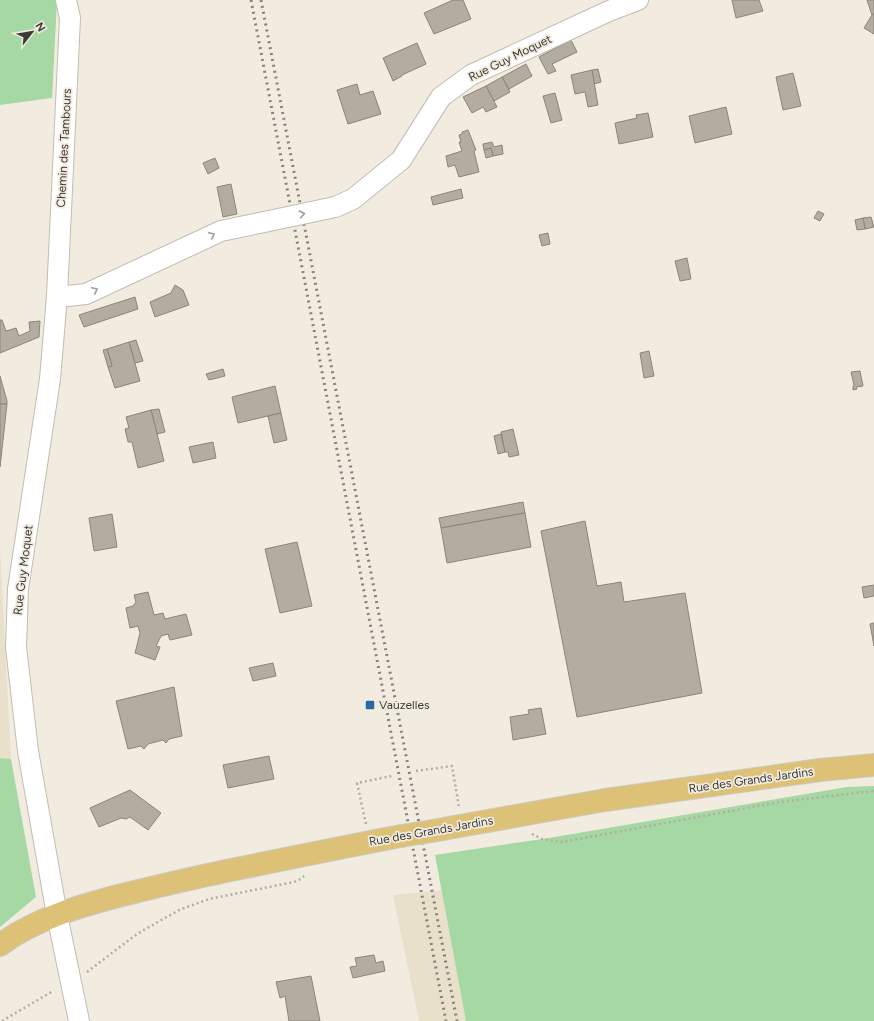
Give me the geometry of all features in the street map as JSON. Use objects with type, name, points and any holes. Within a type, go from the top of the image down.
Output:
[{"type":"main road","name":"Rue des Grands Jardins","points":[[0,945],[9,938],[57,915],[94,902],[170,883],[401,836],[605,800],[820,770],[874,765]]},
{"type":"street","name":"Chemin des Tambours","points":[[57,296],[70,18],[66,0]]},
{"type":"street","name":"Rue Guy Moquet","points":[[79,1021],[57,915],[28,751],[16,647],[18,589],[50,379],[57,296],[86,294],[221,231],[335,207],[353,199],[401,160],[441,97],[471,74],[609,11],[638,0]]},
{"type":"path","points":[[416,771],[452,766],[463,825]]},
{"type":"path","points":[[370,842],[357,783],[392,776]]},
{"type":"path","points":[[530,833],[542,839],[562,842],[779,802],[874,790]]},
{"type":"path","points":[[2,1021],[70,980],[90,970],[137,934],[179,910],[209,900],[294,882],[301,879],[306,874]]},
{"type":"shaded area","points":[[0,549],[11,759],[0,758]]},
{"type":"shaded area","points":[[471,887],[518,1021],[419,1021],[393,895]]},
{"type":"green space","points":[[0,0],[57,0],[52,98],[0,105]]},
{"type":"green space","points":[[0,758],[11,759],[36,897],[0,927]]},
{"type":"green space","points":[[874,786],[874,1021],[466,1021],[435,855],[549,838],[847,787]]},
{"type":"building","points":[[453,0],[463,0],[471,19],[434,34],[424,13]]},
{"type":"building","points":[[732,0],[759,0],[763,11],[736,18]]},
{"type":"building","points":[[867,0],[874,0],[874,14],[872,15]]},
{"type":"building","points":[[874,14],[874,34],[864,28]]},
{"type":"building","points":[[571,40],[577,52],[552,64],[556,71],[548,74],[539,57]]},
{"type":"building","points":[[417,43],[426,64],[402,75],[393,81],[383,58]]},
{"type":"building","points":[[526,64],[532,76],[509,89],[502,77]]},
{"type":"building","points":[[598,69],[601,82],[594,84],[592,70]]},
{"type":"building","points":[[592,70],[598,105],[588,107],[585,92],[575,94],[571,75]]},
{"type":"building","points":[[793,73],[801,106],[783,110],[776,77]]},
{"type":"building","points":[[502,77],[510,92],[494,101],[486,86]]},
{"type":"building","points":[[357,84],[360,95],[373,91],[381,114],[348,124],[337,90]]},
{"type":"building","points":[[486,86],[497,107],[486,112],[483,107],[472,113],[463,97]]},
{"type":"building","points":[[555,93],[562,120],[551,123],[543,96]]},
{"type":"building","points":[[726,107],[732,134],[695,143],[689,116]]},
{"type":"building","points":[[648,113],[653,137],[619,144],[615,123],[637,118],[636,115]]},
{"type":"building","points":[[468,130],[476,150],[474,151],[479,172],[459,177],[455,165],[448,167],[446,156],[462,151],[459,142],[461,142],[459,135]]},
{"type":"building","points":[[492,142],[494,147],[502,145],[503,154],[493,156],[491,148],[484,150],[483,144]]},
{"type":"building","points":[[491,148],[493,156],[486,158],[484,150]]},
{"type":"building","points":[[215,158],[219,168],[208,174],[203,163]]},
{"type":"building","points":[[231,184],[237,214],[223,217],[217,187]]},
{"type":"building","points":[[461,189],[463,198],[433,205],[431,197]]},
{"type":"building","points":[[818,211],[824,214],[820,221],[814,218]]},
{"type":"building","points":[[871,217],[874,227],[865,229],[863,218]]},
{"type":"building","points":[[863,218],[865,229],[857,230],[855,220]]},
{"type":"building","points":[[548,233],[550,244],[542,246],[539,235]]},
{"type":"building","points":[[687,258],[691,279],[680,281],[675,261]]},
{"type":"building","points":[[175,285],[183,290],[189,305],[155,317],[150,302],[171,293]]},
{"type":"building","points":[[135,297],[138,309],[84,327],[79,315]]},
{"type":"building","points":[[0,320],[2,320],[6,331],[16,328],[19,336],[30,331],[29,322],[40,321],[39,337],[0,353]]},
{"type":"building","points":[[136,340],[143,361],[135,363],[129,342]]},
{"type":"building","points":[[129,342],[140,381],[115,388],[108,367],[112,366],[107,349]]},
{"type":"building","points":[[107,349],[112,366],[108,367],[103,350]]},
{"type":"building","points":[[649,351],[654,376],[644,378],[640,353]]},
{"type":"building","points":[[223,369],[225,376],[209,380],[206,374]]},
{"type":"building","points":[[860,371],[863,386],[856,387],[857,389],[853,390],[854,385],[851,372]]},
{"type":"building","points":[[0,376],[7,401],[7,404],[0,404]]},
{"type":"building","points":[[275,386],[281,413],[238,423],[232,397]]},
{"type":"building","points":[[0,404],[7,404],[0,467]]},
{"type":"building","points":[[159,409],[165,432],[157,434],[151,410]]},
{"type":"building","points":[[151,410],[164,461],[138,468],[132,442],[128,442],[125,429],[129,428],[126,417]]},
{"type":"building","points":[[281,413],[287,440],[274,443],[268,416]]},
{"type":"building","points":[[513,429],[519,455],[509,457],[508,452],[505,452],[501,432]]},
{"type":"building","points":[[501,434],[505,452],[498,454],[494,436]]},
{"type":"building","points":[[213,442],[216,458],[193,463],[189,447]]},
{"type":"building","points":[[523,502],[525,513],[441,528],[439,518]]},
{"type":"building","points":[[525,513],[531,547],[447,563],[441,528]]},
{"type":"building","points":[[112,514],[117,547],[94,551],[89,518]]},
{"type":"building","points":[[585,521],[597,586],[621,582],[624,602],[685,593],[702,693],[577,717],[541,531]]},
{"type":"building","points":[[297,542],[312,606],[280,613],[265,549]]},
{"type":"building","points":[[874,585],[874,596],[864,598],[862,587]]},
{"type":"building","points":[[148,592],[154,615],[163,613],[165,619],[186,614],[192,635],[170,640],[168,634],[161,636],[156,646],[160,647],[155,660],[135,653],[140,633],[138,626],[130,628],[126,608],[133,606],[136,602],[134,595]]},
{"type":"building","points":[[874,623],[874,646],[870,624]]},
{"type":"building","points":[[273,663],[276,676],[253,681],[249,668]]},
{"type":"building","points":[[174,687],[182,736],[169,739],[166,743],[163,740],[148,744],[144,749],[141,746],[128,749],[116,701]]},
{"type":"building","points":[[541,708],[546,734],[513,740],[510,717],[529,714],[528,710]]},
{"type":"building","points":[[269,756],[274,779],[228,788],[223,765]]},
{"type":"building","points":[[130,790],[161,813],[148,830],[130,817],[126,819],[121,818],[99,827],[90,808]]},
{"type":"building","points":[[374,955],[376,963],[383,961],[385,971],[353,978],[350,967],[357,966],[355,958]]},
{"type":"building","points":[[311,976],[320,1021],[289,1021],[285,996],[280,998],[276,982]]},
{"type":"railway","points":[[251,0],[446,1021]]},
{"type":"railway","points":[[261,0],[457,1021]]},
{"type":"place","name":"Vauzelles","points":[[370,705]]}]
